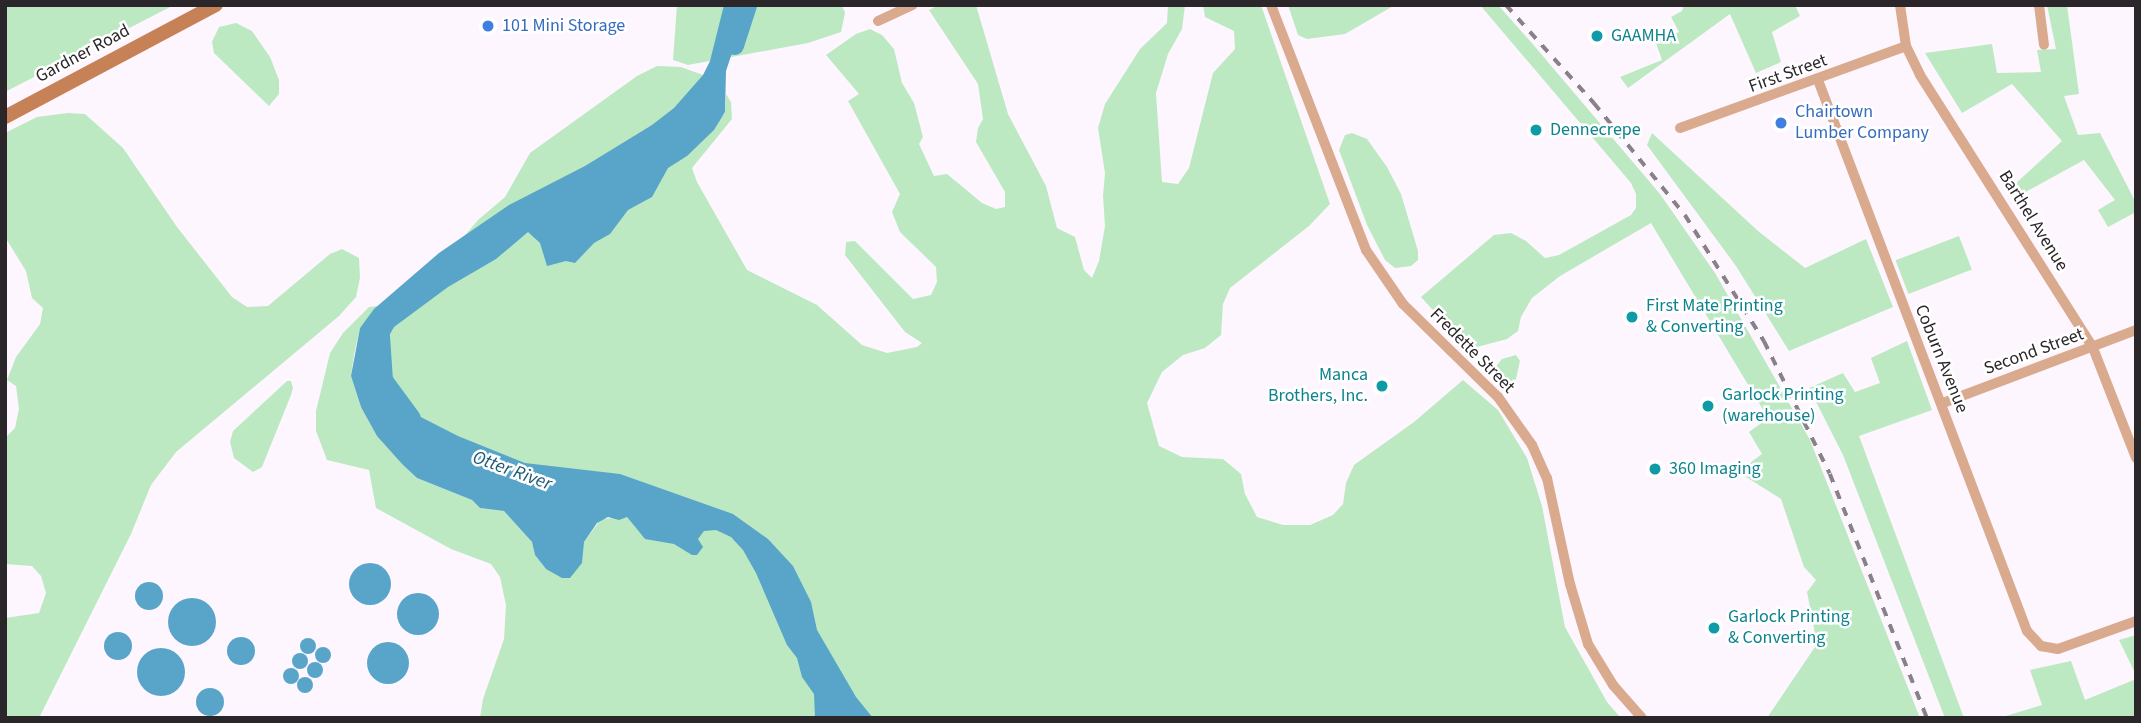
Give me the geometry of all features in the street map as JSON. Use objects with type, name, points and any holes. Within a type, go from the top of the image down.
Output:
[{"type":"main road","name":"Gardner Road","points":[[5,117],[216,5]]},
{"type":"street","points":[[878,21],[912,5]]},
{"type":"street","name":"Fredette Street","points":[[1271,5],[1366,250],[1403,304],[1498,397],[1532,445],[1547,478],[1570,584],[1587,644],[1614,685],[1642,718]]},
{"type":"street","name":"Barthel Avenue","points":[[1900,5],[1906,46],[1920,75],[2093,348],[2136,458]]},
{"type":"street","points":[[2039,5],[2044,45]]},
{"type":"street","name":"First Street","points":[[1679,128],[1906,46]]},
{"type":"street","name":"Coburn Avenue","points":[[1818,79],[1902,307],[1942,403],[2021,618],[2031,637],[2041,646],[2052,649],[2066,647],[2136,621]]},
{"type":"street","name":"Second Street","points":[[1942,403],[2136,330]]},
{"type":"green space","points":[[5,5],[174,5],[5,92]]},
{"type":"green space","points":[[677,5],[842,5],[845,13],[841,32],[808,43],[688,65],[673,60]]},
{"type":"green space","points":[[939,5],[976,5],[1008,114],[1046,186],[1057,228],[1075,237],[1084,270],[1092,278],[1099,261],[1105,226],[1105,173],[1098,128],[1105,104],[1140,49],[1167,23],[1168,5],[1185,5],[1182,29],[1168,54],[1156,93],[1162,182],[1178,184],[1189,168],[1213,73],[1235,49],[1234,31],[1205,17],[1203,5],[1261,5],[1330,204],[1309,226],[1230,288],[1223,304],[1221,335],[1205,348],[1183,355],[1162,372],[1147,403],[1159,446],[1182,457],[1223,459],[1241,474],[1245,494],[1257,517],[1283,525],[1310,525],[1333,515],[1343,504],[1346,483],[1354,465],[1414,422],[1463,380],[1498,410],[1527,458],[1542,506],[1565,627],[1607,702],[1621,718],[480,718],[483,699],[504,639],[506,605],[500,577],[491,564],[451,549],[376,508],[369,470],[327,460],[316,431],[316,411],[330,353],[343,333],[369,307],[378,306],[360,328],[354,355],[351,376],[361,407],[403,465],[417,478],[472,500],[480,508],[504,511],[532,542],[535,555],[546,569],[584,542],[601,519],[627,517],[641,534],[655,520],[561,489],[415,423],[385,386],[379,369],[378,338],[478,220],[505,197],[530,153],[637,76],[657,66],[681,67],[703,75],[698,145],[725,113],[726,94],[731,102],[732,119],[692,168],[697,182],[747,270],[817,305],[862,345],[887,353],[917,347],[922,343],[905,332],[845,255],[846,242],[855,241],[913,299],[931,295],[937,282],[936,267],[900,232],[892,212],[900,194],[848,101],[859,94],[826,55],[856,34],[870,29],[882,35],[894,49],[902,83],[914,103],[923,137],[919,144],[934,176],[947,174],[982,203],[996,209],[1005,207],[1005,192],[976,142],[978,128],[983,119],[978,84],[929,10]]},
{"type":"green space","points":[[1288,5],[1395,5],[1345,34],[1307,39],[1298,35]]},
{"type":"green space","points":[[1480,5],[1498,5],[1531,42],[1660,194],[1715,273],[1810,440],[1920,718],[1767,718],[1817,644],[1807,592],[1816,580],[1804,567],[1781,499],[1738,472],[1762,454],[1749,432],[1768,418],[1651,223],[1560,276],[1532,298],[1521,317],[1518,331],[1507,339],[1477,347],[1460,340],[1421,297],[1494,235],[1511,233],[1526,241],[1545,258],[1559,255],[1631,215],[1636,208],[1636,194],[1631,183]]},
{"type":"green space","points":[[1684,5],[1795,5],[1800,16],[1772,32],[1781,62],[1756,73],[1730,14],[1628,88],[1620,77],[1662,60],[1656,43],[1679,32],[1671,17],[1682,11]]},
{"type":"green space","points":[[2047,5],[2067,5],[2079,94],[2064,96],[2078,135],[2100,133],[2136,203],[2136,212],[2108,227],[2098,210],[2115,200],[2084,160],[2020,195],[2014,185],[2062,141],[2012,84],[1962,113],[1925,53],[1992,44],[1997,73],[2041,72],[2037,50],[2056,49]]},
{"type":"green space","points":[[236,23],[252,31],[270,57],[279,80],[279,94],[269,106],[214,53],[212,42],[219,27]]},
{"type":"green space","points":[[85,114],[123,148],[177,227],[232,297],[247,307],[268,306],[330,254],[342,249],[359,258],[360,278],[356,297],[339,316],[176,452],[151,485],[131,534],[39,718],[5,718],[5,618],[39,613],[46,593],[41,576],[32,566],[5,564],[5,438],[15,428],[19,409],[16,386],[7,380],[16,357],[40,324],[43,308],[32,298],[26,271],[5,237],[5,133],[37,117]]},
{"type":"green space","points":[[1352,133],[1367,139],[1387,167],[1401,194],[1418,251],[1418,260],[1411,266],[1395,268],[1385,260],[1367,225],[1339,150],[1345,135]]},
{"type":"green space","points":[[1652,133],[1758,231],[1805,268],[1866,239],[1893,307],[1789,351],[1736,266],[1647,145]]},
{"type":"green space","points":[[1959,236],[1972,270],[1908,294],[1896,260]]},
{"type":"green space","points":[[1907,341],[1932,410],[1859,436],[1964,718],[1945,718],[1843,455],[1809,388],[1843,373],[1855,392],[1880,383],[1871,358]]},
{"type":"green space","points":[[1516,355],[1520,361],[1516,379],[1509,385],[1494,369],[1502,359]]},
{"type":"green space","points":[[287,381],[291,381],[293,388],[291,395],[262,467],[253,472],[234,458],[230,442],[233,431]]},
{"type":"green space","points":[[2136,635],[2136,675],[2119,640]]},
{"type":"green space","points":[[2071,661],[2085,700],[2136,679],[2136,718],[1999,718],[2042,705],[2030,670]]},
{"type":"water","points":[[724,5],[746,5],[741,21],[748,33],[735,44],[726,71],[725,112],[714,130],[687,156],[668,168],[652,197],[628,210],[610,234],[594,243],[575,263],[566,261],[547,266],[540,243],[528,232],[496,259],[448,287],[394,327],[381,350],[379,369],[385,386],[407,410],[458,436],[525,463],[620,474],[733,514],[768,539],[793,566],[811,602],[817,630],[856,697],[873,718],[815,718],[814,694],[802,677],[797,658],[787,645],[756,573],[743,550],[731,537],[716,530],[704,531],[698,539],[703,547],[697,555],[692,555],[674,544],[645,539],[627,517],[619,520],[608,517],[597,523],[584,542],[582,563],[570,578],[562,578],[546,569],[535,555],[532,542],[504,511],[480,508],[472,500],[417,478],[403,465],[377,436],[361,407],[351,376],[360,328],[374,309],[439,253],[509,205],[585,166],[652,125],[674,108],[703,75],[710,61]]},
{"type":"water","points":[[370,563],[385,569],[391,584],[385,599],[370,605],[355,599],[349,584],[355,569]]},
{"type":"water","points":[[149,582],[159,586],[163,596],[159,606],[149,610],[139,606],[135,596],[139,586]]},
{"type":"water","points":[[418,593],[433,599],[439,614],[433,629],[418,635],[403,629],[397,614],[403,599]]},
{"type":"water","points":[[192,598],[209,605],[216,622],[209,639],[192,646],[175,639],[168,622],[175,605]]},
{"type":"water","points":[[118,632],[128,636],[132,646],[128,656],[118,660],[108,656],[104,646],[108,636]]},
{"type":"water","points":[[241,637],[251,641],[255,651],[251,661],[241,665],[231,661],[227,651],[231,641]]},
{"type":"water","points":[[305,638],[311,638],[316,646],[314,652],[305,654],[300,649],[300,643]]},
{"type":"water","points":[[388,642],[403,648],[409,663],[403,678],[388,684],[373,678],[367,663],[373,648]]},
{"type":"water","points":[[320,647],[326,647],[331,655],[329,661],[320,663],[315,658],[315,652]]},
{"type":"water","points":[[161,648],[178,655],[185,672],[178,689],[161,696],[144,689],[137,672],[144,655]]},
{"type":"water","points":[[297,653],[303,653],[308,661],[306,667],[297,669],[292,664],[292,658]]},
{"type":"water","points":[[312,662],[318,662],[323,670],[321,676],[312,678],[307,673],[307,667]]},
{"type":"water","points":[[288,668],[294,668],[299,676],[297,682],[288,684],[283,679],[283,673]]},
{"type":"water","points":[[302,677],[308,677],[313,685],[311,691],[302,693],[297,688],[297,682]]},
{"type":"water","points":[[210,688],[220,692],[224,702],[220,712],[210,716],[200,712],[196,702],[200,692]]},
{"type":"waterway","name":"Otter River","points":[[734,45],[747,5]]},
{"type":"waterway","name":"Otter River","points":[[380,336],[383,380],[411,418]]},
{"type":"railway","points":[[1506,5],[1594,103],[1685,215],[1764,341],[1830,474],[1927,718]]},
{"type":"place","name":"101 Mini Storage","points":[[488,26]]},
{"type":"place","name":"GAAMHA","points":[[1597,36]]},
{"type":"place","name":"Chairtown Lumber Company","points":[[1781,123]]},
{"type":"place","name":"Dennecrepe","points":[[1536,130]]},
{"type":"place","name":"First Mate Printing & Converting","points":[[1632,317]]},
{"type":"place","name":"Manca Brothers, Inc.","points":[[1382,386]]},
{"type":"place","name":"Garlock Printing (warehouse)","points":[[1708,406]]},
{"type":"place","name":"360 Imaging","points":[[1655,469]]},
{"type":"place","name":"Garlock Printing & Converting","points":[[1714,628]]}]
